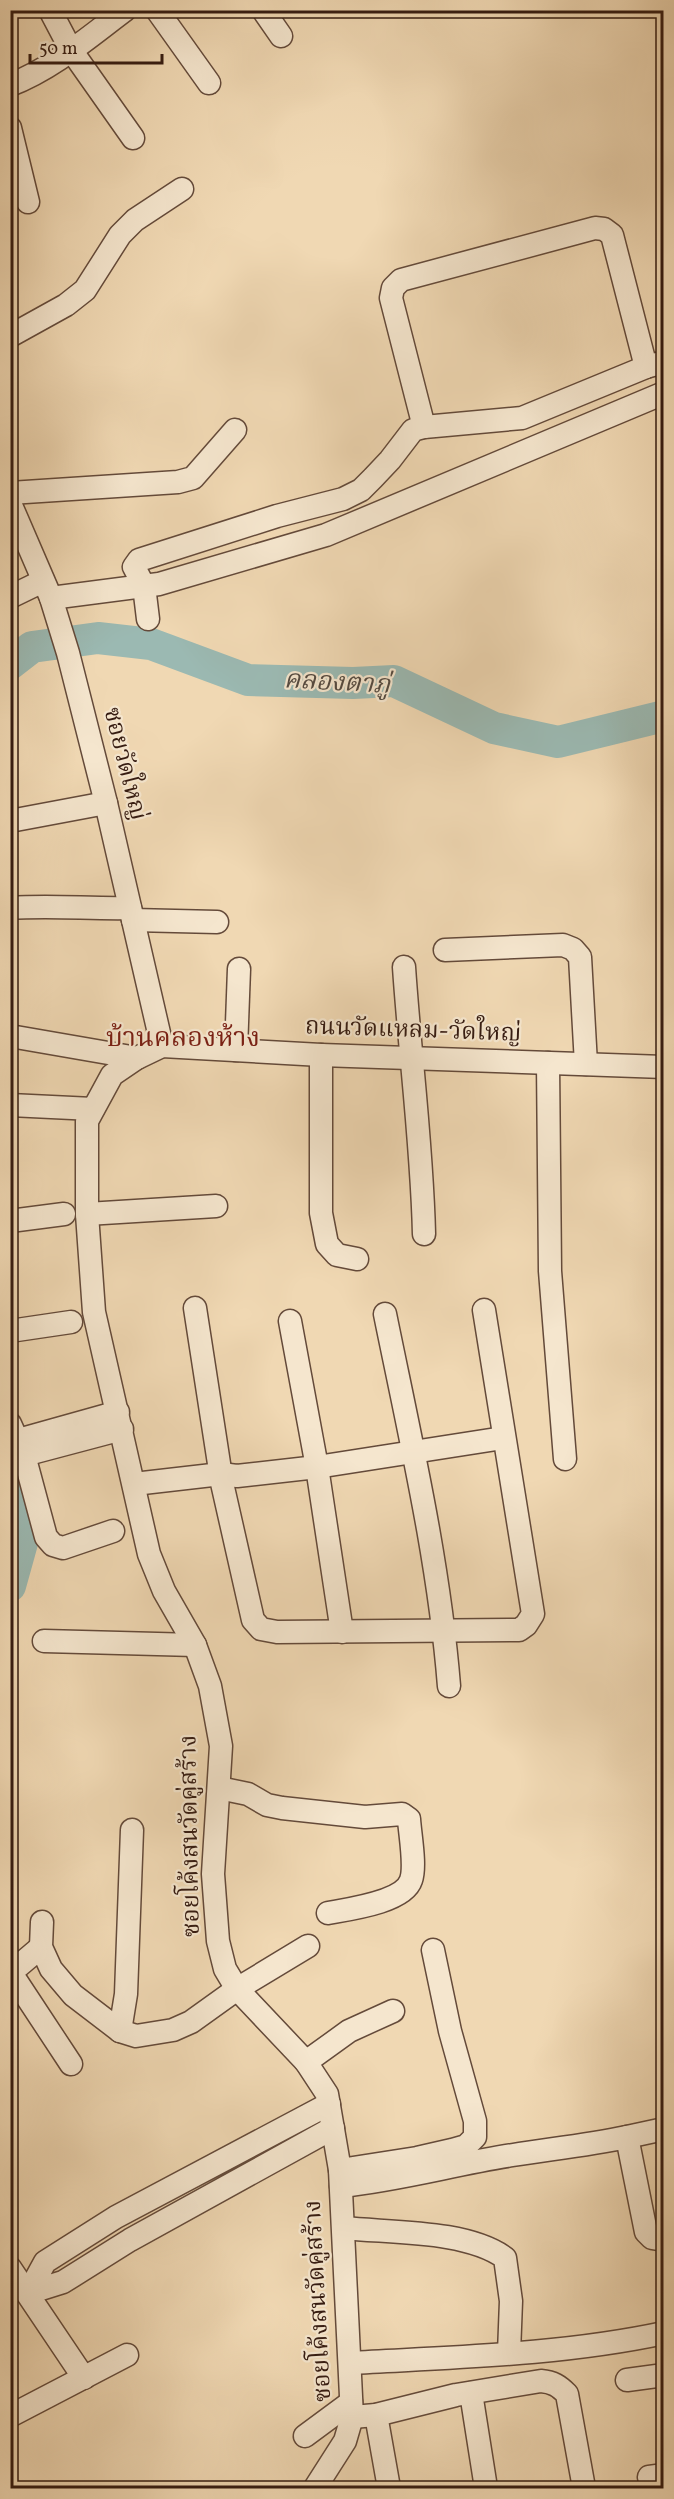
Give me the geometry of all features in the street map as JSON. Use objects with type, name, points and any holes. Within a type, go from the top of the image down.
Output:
[{"type":"street","points":[[50,10],[71,50],[133,138]]},
{"type":"street","points":[[10,85],[25,79],[71,50],[125,10]]},
{"type":"street","points":[[158,10],[209,83]]},
{"type":"street","points":[[263,10],[281,36]]},
{"type":"street","points":[[10,128],[28,202]]},
{"type":"street","points":[[10,336],[66,305],[85,290],[120,234],[135,220],[182,189]]},
{"type":"street","points":[[148,619],[144,586],[134,567],[139,560],[277,516],[344,500],[373,478],[413,430],[522,418],[655,364],[612,235],[604,229],[595,228],[401,280],[393,288],[391,298],[424,427]]},
{"type":"street","points":[[10,597],[47,589],[159,584],[326,535],[663,393]]},
{"type":"street","points":[[10,493],[178,482],[193,478],[235,430]]},
{"type":"street","name":"ซอยวัดใหญ่","points":[[10,503],[47,589],[68,652],[106,803],[162,1046]]},
{"type":"street","points":[[10,821],[106,803]]},
{"type":"street","points":[[10,908],[45,905],[217,922]]},
{"type":"street","points":[[445,950],[563,945],[573,949],[579,957],[586,1064]]},
{"type":"street","points":[[404,966],[410,1058],[422,1173],[424,1234]]},
{"type":"street","points":[[236,1050],[239,969]]},
{"type":"street","points":[[10,1036],[136,1058]]},
{"type":"street","name":"ถนนวัดแหลม-วัดใหญ่","points":[[162,1046],[321,1055],[663,1067]]},
{"type":"street","name":"ซอยโค้งสนวัดคู่สร้าง","points":[[162,1046],[136,1058],[112,1076],[87,1121],[87,1214],[94,1312],[149,1554],[164,1590],[195,1645],[210,1686],[221,1746],[213,1874],[218,1941],[225,1969],[237,1989],[306,2062],[327,2094],[329,2104],[341,2178],[351,2409],[345,2441],[315,2488]]},
{"type":"street","points":[[321,1055],[321,1213],[327,1244],[337,1255],[357,1259]]},
{"type":"street","points":[[548,1063],[550,1272],[565,1459]]},
{"type":"street","points":[[10,1105],[93,1109]]},
{"type":"street","points":[[87,1214],[216,1206]]},
{"type":"street","points":[[10,1221],[64,1214]]},
{"type":"street","points":[[195,1308],[253,1620],[261,1629],[277,1632],[519,1630],[526,1625],[533,1614],[484,1310]]},
{"type":"street","points":[[386,1314],[445,1632],[449,1686]]},
{"type":"street","points":[[290,1321],[317,1467],[342,1632]]},
{"type":"street","points":[[10,1331],[71,1322]]},
{"type":"street","points":[[113,1531],[63,1548],[53,1545],[46,1537],[17,1440],[120,1420]]},
{"type":"street","points":[[136,1490],[317,1467],[503,1438]]},
{"type":"street","points":[[44,1641],[195,1645]]},
{"type":"street","points":[[219,1788],[248,1794],[267,1805],[282,1808],[365,1817],[402,1814],[409,1819],[412,1877],[408,1887],[399,1894],[372,1904],[328,1913]]},
{"type":"street","points":[[120,2031],[126,1994],[132,1830]]},
{"type":"street","points":[[42,1922],[41,1947],[51,1969],[73,1995],[120,2031],[136,2036],[173,2030],[190,2022],[237,1989],[308,1946]]},
{"type":"street","points":[[41,1947],[15,1969],[13,1976],[71,2064]]},
{"type":"street","points":[[341,2178],[466,2146],[475,2137],[475,2121],[450,2031],[433,1950]]},
{"type":"street","points":[[306,2062],[348,2031],[393,2011]]},
{"type":"street","points":[[19,2298],[45,2262],[107,2223],[329,2104]]},
{"type":"street","points":[[19,2298],[63,2282],[130,2240],[333,2128]]},
{"type":"street","points":[[341,2178],[378,2182],[513,2155],[571,2148],[663,2128]]},
{"type":"street","points":[[627,2137],[646,2232],[652,2238],[663,2240]]},
{"type":"street","points":[[344,2229],[465,2239],[488,2246],[505,2258],[511,2301],[509,2353]]},
{"type":"street","points":[[10,2268],[19,2298],[84,2378]]},
{"type":"street","points":[[350,2362],[509,2353],[638,2339],[663,2333]]},
{"type":"street","points":[[10,2416],[127,2355]]},
{"type":"street","points":[[627,2380],[663,2375]]},
{"type":"street","points":[[305,2436],[351,2409],[376,2415],[471,2393],[542,2381],[559,2386],[567,2394],[584,2488]]},
{"type":"street","points":[[471,2393],[486,2488]]},
{"type":"street","points":[[376,2415],[389,2488]]},
{"type":"waterway","name":"คลองตาภู่","points":[[10,664],[32,647],[98,638],[151,644],[248,680],[353,683],[394,681],[494,728],[558,742],[664,716]]},
{"type":"waterway","points":[[10,1468],[25,1532],[10,1586]]},
{"type":"district","name":"บ้านคลองห้าง","points":[[183,1039]]}]
